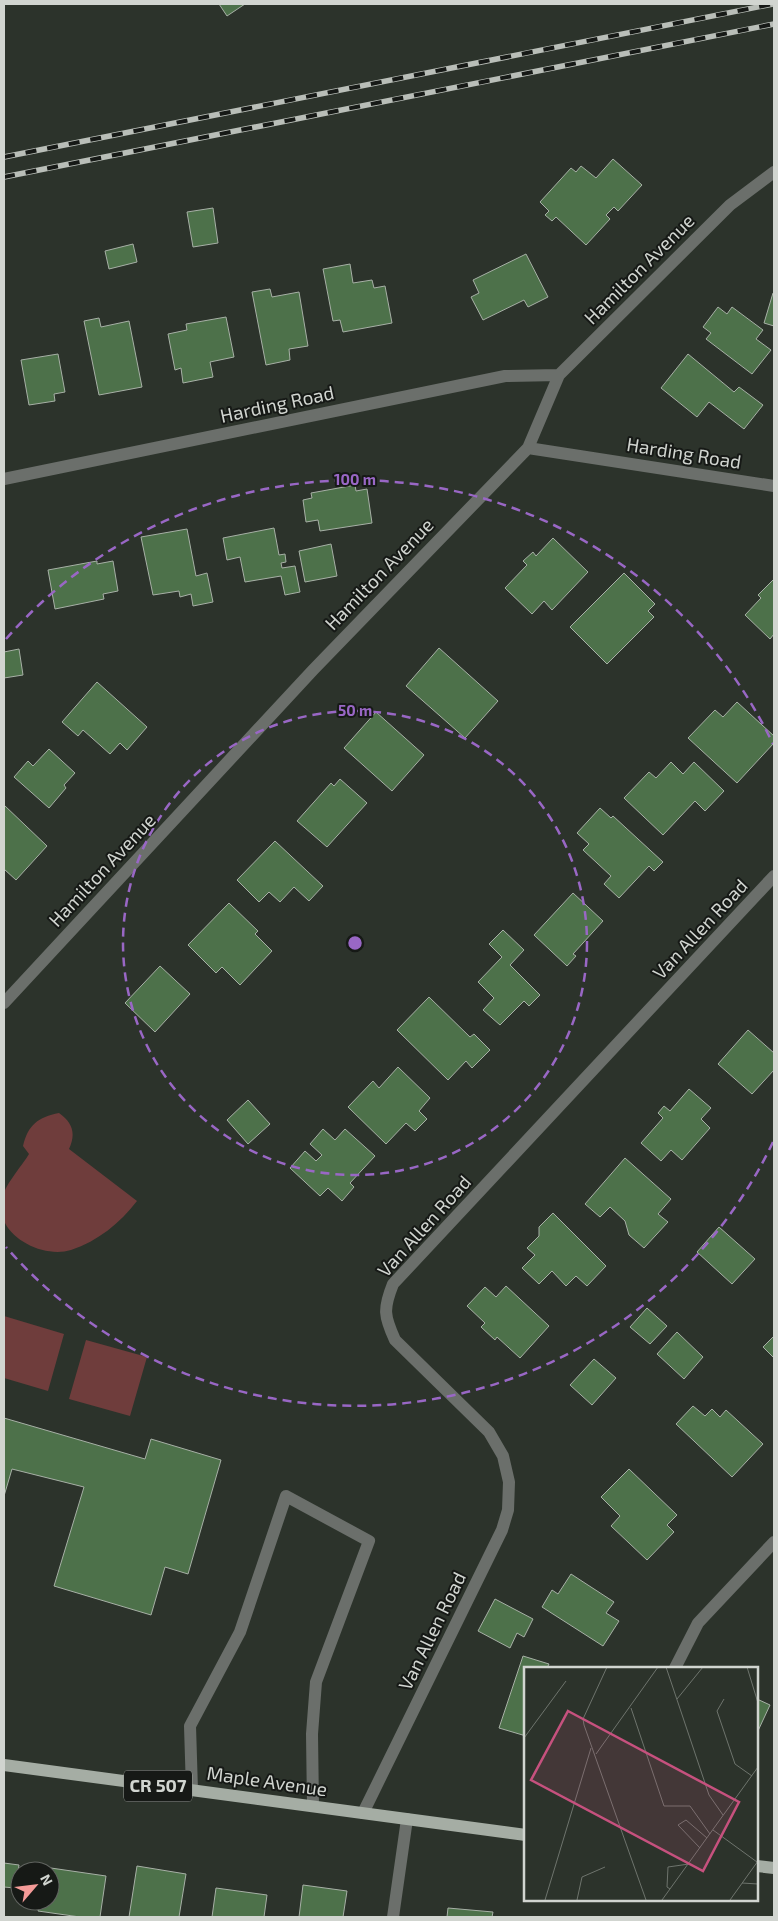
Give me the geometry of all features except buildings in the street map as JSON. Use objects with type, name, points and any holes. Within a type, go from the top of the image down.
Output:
[{"type":"main road","name":"Maple Avenue","points":[[4,1765],[524,1835]]},
{"type":"main road","points":[[758,1866],[774,1868]]},
{"type":"street","name":"Hamilton Avenue","points":[[4,1003],[313,670],[528,448],[559,375],[730,205],[774,172]]},
{"type":"street","name":"Harding Road","points":[[4,479],[505,376],[559,375]]},
{"type":"street","name":"Harding Road","points":[[528,448],[774,486]]},
{"type":"street","name":"Van Allen Road","points":[[363,1813],[502,1530],[508,1510],[509,1482],[503,1456],[489,1432],[395,1340],[387,1323],[385,1303],[393,1284],[774,876]]},
{"type":"street","points":[[192,1790],[190,1726],[240,1632],[286,1496],[369,1541],[316,1682],[312,1734],[313,1806]]},
{"type":"street","points":[[676,1667],[698,1623],[774,1542]]},
{"type":"street","points":[[393,1917],[407,1819]]},
{"type":"shaded area","points":[[59,1113],[72,1129],[73,1134],[69,1149],[137,1201],[116,1224],[90,1242],[71,1250],[53,1252],[25,1243],[10,1230],[4,1219],[4,1196],[8,1184],[29,1154],[23,1146],[31,1127],[45,1117]]},
{"type":"shaded area","points":[[4,1316],[64,1334],[48,1391],[4,1378]]},
{"type":"shaded area","points":[[86,1340],[147,1357],[130,1416],[69,1399]]},
{"type":"railway","points":[[4,157],[773,4]]},
{"type":"railway","points":[[4,177],[774,24]]}]
